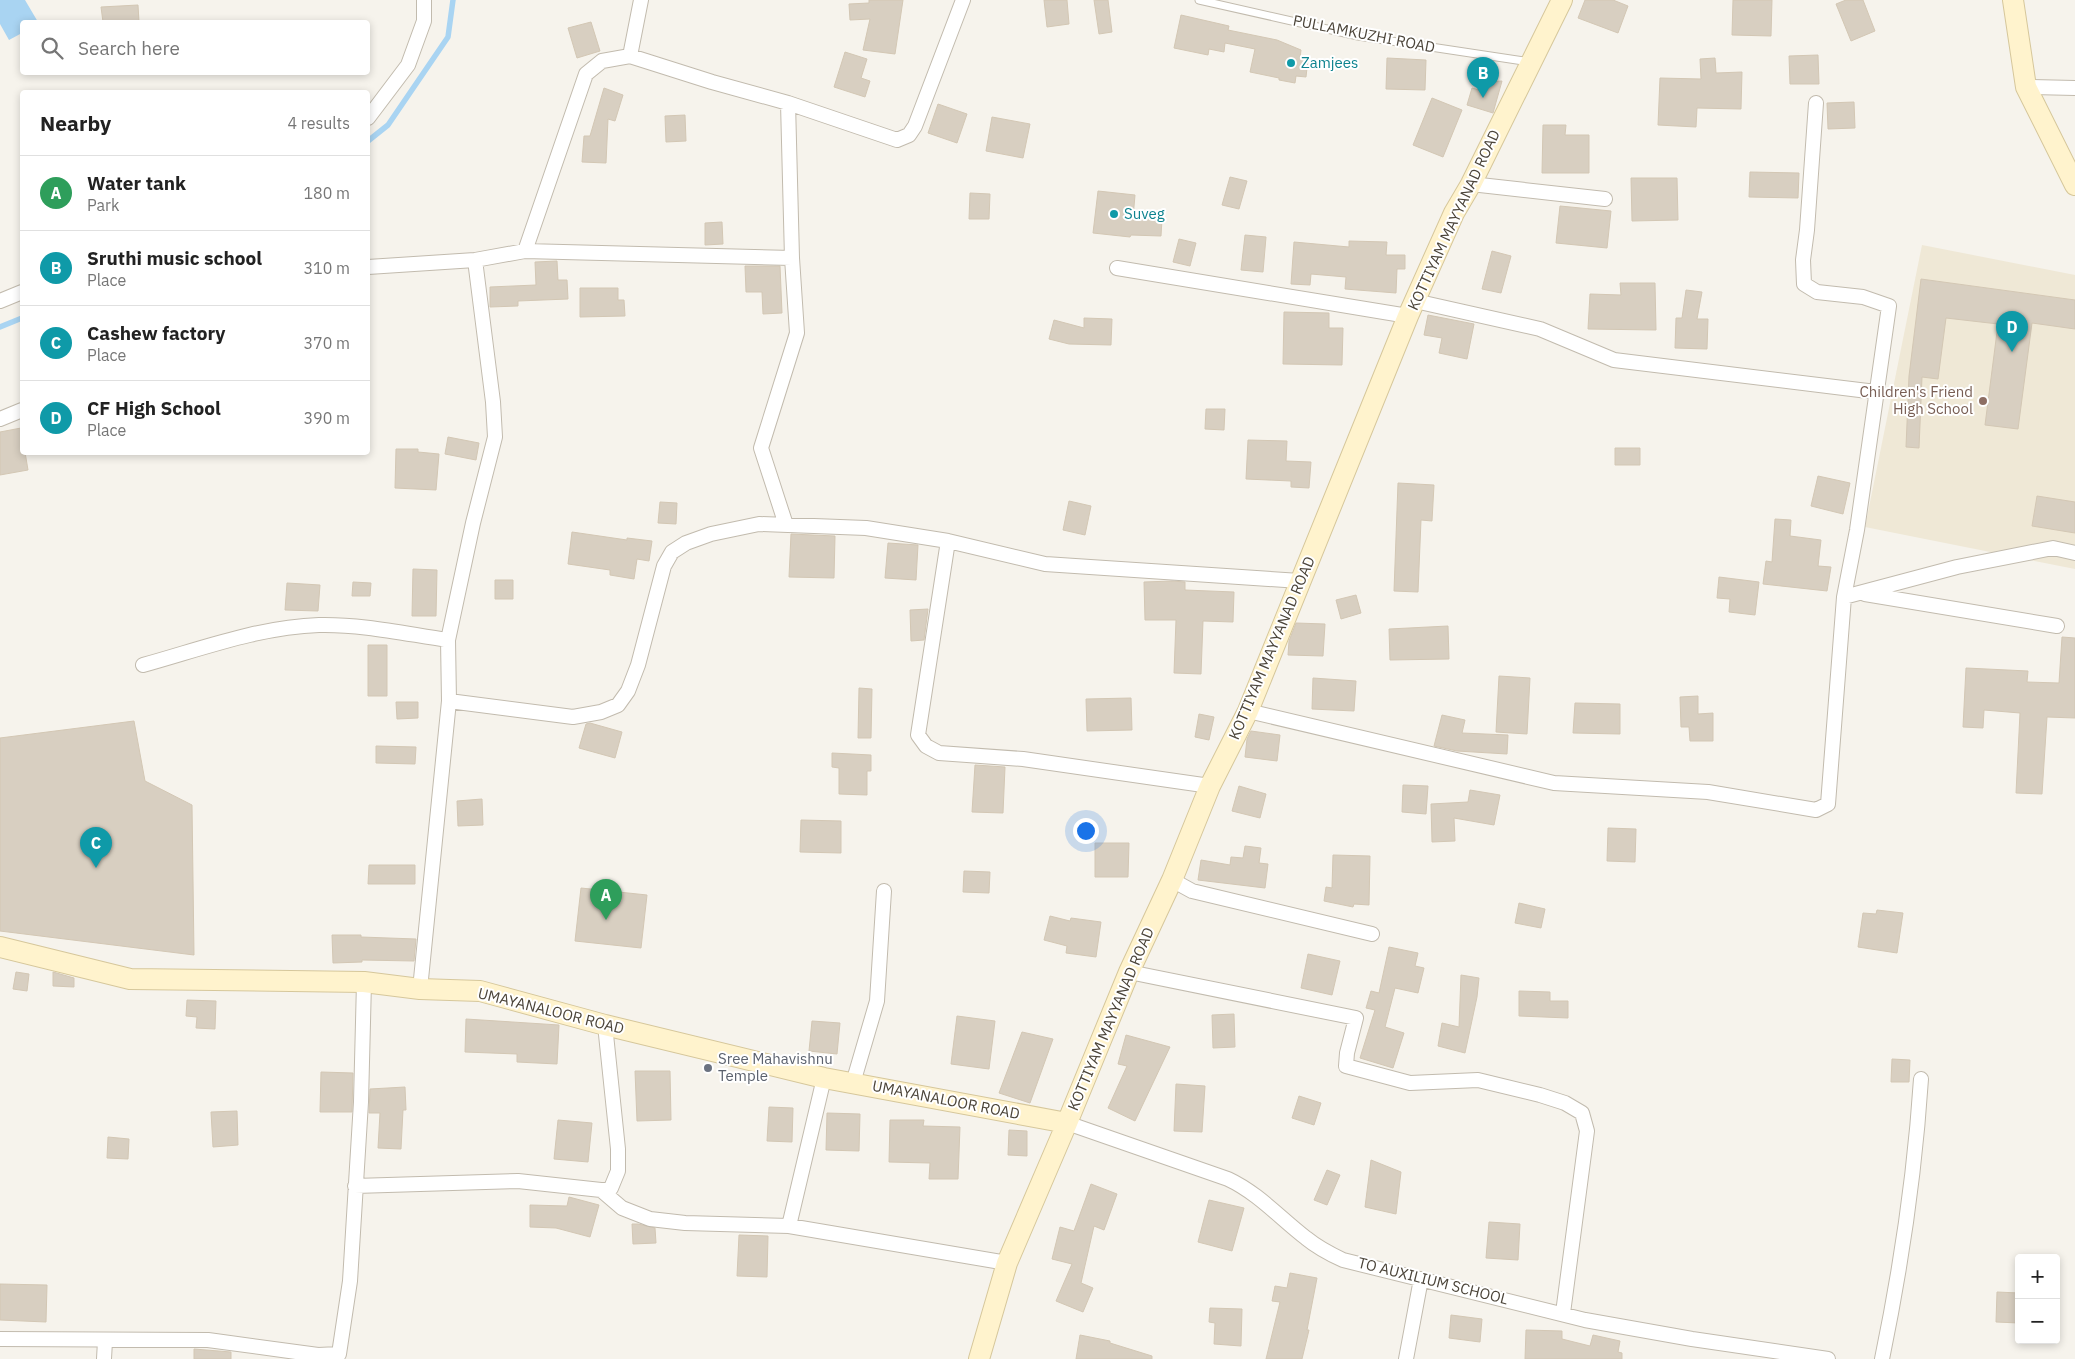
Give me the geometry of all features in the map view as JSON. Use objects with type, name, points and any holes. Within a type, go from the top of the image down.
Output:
[{"type":"main road","name":"KOTTIYAM MAYYANAD ROAD","points":[[979,1359],[1007,1263],[1067,1123],[1128,972],[1172,880],[1210,786],[1248,711],[1412,308],[1454,213],[1471,184],[1562,0]]},
{"type":"main road","points":[[2013,0],[2026,87],[2075,185]]},
{"type":"main road","name":"UMAYANALOOR ROAD","points":[[0,947],[130,979],[364,982],[420,989],[480,991],[605,1025],[824,1078],[1067,1123]]},
{"type":"street","points":[[370,115],[408,65],[424,21],[424,0]]},
{"type":"street","points":[[630,56],[640,0]]},
{"type":"street","points":[[525,251],[586,74],[602,61],[630,56],[712,82],[788,103],[897,140],[909,135],[915,126],[963,0]]},
{"type":"street","points":[[2026,87],[2075,88]]},
{"type":"street","points":[[786,525],[761,448],[796,333],[788,103]]},
{"type":"street","points":[[1248,711],[1554,783],[1708,792],[1816,810],[1828,804],[1844,597],[1857,530],[1889,306],[1863,297],[1817,292],[1804,284],[1803,260],[1808,230],[1816,103]]},
{"type":"street","points":[[1471,184],[1605,199]]},
{"type":"street","points":[[370,267],[475,260],[525,251],[792,258]]},
{"type":"street","points":[[420,989],[449,701],[448,640],[472,523],[495,437],[493,402],[475,260]]},
{"type":"street","points":[[1117,268],[1412,308],[1540,329],[1614,360],[1876,392]]},
{"type":"street","points":[[0,301],[20,293]]},
{"type":"street","points":[[0,419],[20,411]]},
{"type":"street","points":[[449,701],[573,717],[601,712],[618,705],[628,691],[638,665],[664,566],[672,552],[686,543],[711,534],[759,524],[866,528],[948,541],[1045,564],[1300,581]]},
{"type":"street","points":[[948,541],[918,735],[926,746],[939,753],[1023,759],[1210,786]]},
{"type":"street","points":[[1844,597],[1957,567],[2053,548],[2075,553]]},
{"type":"street","points":[[1859,593],[2057,626]]},
{"type":"street","points":[[144,665],[256,633],[319,625],[354,627],[448,640]]},
{"type":"street","points":[[1172,880],[1192,891],[1372,934]]},
{"type":"street","points":[[853,1083],[877,1001],[884,891]]},
{"type":"street","points":[[1128,972],[1356,1018],[1346,1066],[1410,1083],[1478,1080],[1540,1095],[1565,1103],[1582,1113],[1587,1132],[1562,1313]]},
{"type":"street","points":[[0,1339],[208,1340],[318,1355],[339,1354],[350,1281],[361,1102],[364,982]]},
{"type":"street","points":[[355,1186],[518,1181],[601,1190],[611,1188],[618,1171],[618,1149],[605,1025]]},
{"type":"street","points":[[789,1226],[824,1078]]},
{"type":"street","points":[[1882,1359],[1891,1317],[1906,1214],[1921,1079]]},
{"type":"street","name":"TO AUXILIUM SCHOOL","points":[[1067,1123],[1228,1179],[1245,1187],[1321,1250],[1343,1260],[1585,1320],[1692,1339],[1828,1359]]},
{"type":"street","points":[[601,1190],[622,1208],[650,1219],[685,1223],[789,1226],[1007,1263]]},
{"type":"street","points":[[1406,1359],[1421,1279]]},
{"type":"street","points":[[104,1359],[105,1341]]},
{"type":"lane","name":"PULLAMKUZHI ROAD","points":[[1199,0],[1358,36],[1530,62]]},
{"type":"shaded area","name":"Children's Friend High School","points":[[1922,245],[2075,275],[2075,569],[1865,527]]},
{"type":"water","points":[[0,0],[25,0],[37,20],[20,20],[20,34],[9,40],[0,24]]},
{"type":"building","points":[[869,0],[903,0],[895,54],[863,50],[870,19],[850,20],[849,4],[869,3]]},
{"type":"building","points":[[1044,0],[1067,0],[1069,24],[1047,27]]},
{"type":"building","points":[[1094,0],[1108,0],[1112,32],[1099,34]]},
{"type":"building","points":[[1585,0],[1613,0],[1628,6],[1618,33],[1578,18]]},
{"type":"building","points":[[1733,0],[1772,0],[1771,36],[1732,35]]},
{"type":"building","points":[[1846,0],[1863,0],[1875,31],[1851,41],[1836,4]]},
{"type":"building","points":[[138,5],[139,20],[103,20],[101,7]]},
{"type":"building","points":[[1181,15],[1229,26],[1228,30],[1277,40],[1301,50],[1300,58],[1308,59],[1306,77],[1296,76],[1295,83],[1250,72],[1255,49],[1225,43],[1224,52],[1209,49],[1208,55],[1174,48]]},
{"type":"building","points":[[591,22],[600,51],[577,58],[568,28]]},
{"type":"building","points":[[845,52],[867,59],[861,78],[870,81],[865,97],[834,87]]},
{"type":"building","points":[[1818,55],[1819,84],[1790,84],[1789,56]]},
{"type":"building","points":[[1387,58],[1426,60],[1425,90],[1386,89]]},
{"type":"building","points":[[1715,58],[1716,73],[1742,72],[1741,109],[1697,108],[1696,127],[1658,125],[1660,78],[1701,79],[1700,59]]},
{"type":"building","points":[[1502,81],[1493,113],[1467,105],[1472,88],[1482,91],[1485,82]]},
{"type":"building","points":[[604,88],[623,95],[615,121],[608,119],[606,163],[582,162],[584,136],[590,136]]},
{"type":"building","points":[[1432,98],[1462,110],[1443,157],[1413,145]]},
{"type":"building","points":[[1854,102],[1855,128],[1828,129],[1827,103]]},
{"type":"building","points":[[938,104],[967,114],[957,143],[928,133]]},
{"type":"building","points":[[685,115],[686,141],[666,142],[665,116]]},
{"type":"building","points":[[992,117],[1030,124],[1023,158],[986,151]]},
{"type":"building","points":[[1543,125],[1566,125],[1565,135],[1589,135],[1589,173],[1542,173]]},
{"type":"building","points":[[1750,172],[1799,173],[1798,198],[1749,197]]},
{"type":"building","points":[[1230,177],[1247,181],[1239,209],[1222,205]]},
{"type":"building","points":[[1631,178],[1677,178],[1678,220],[1632,221]]},
{"type":"building","name":"Suveg","points":[[1098,191],[1135,195],[1133,218],[1162,219],[1161,236],[1131,235],[1130,237],[1093,233]]},
{"type":"building","points":[[970,193],[990,194],[989,219],[969,219]]},
{"type":"building","points":[[1560,206],[1611,211],[1607,248],[1556,243]]},
{"type":"building","points":[[722,222],[723,244],[705,245],[705,223]]},
{"type":"building","points":[[1245,235],[1266,237],[1263,272],[1241,270]]},
{"type":"building","points":[[1179,239],[1196,243],[1190,266],[1173,262]]},
{"type":"building","points":[[1349,241],[1387,242],[1386,255],[1405,255],[1405,269],[1397,269],[1396,293],[1345,289],[1346,277],[1311,274],[1310,285],[1291,284],[1294,242],[1349,247]]},
{"type":"building","points":[[1492,251],[1511,256],[1501,293],[1482,289]]},
{"type":"building","points":[[557,261],[558,280],[567,280],[568,299],[518,301],[518,306],[490,307],[490,287],[536,285],[535,262]]},
{"type":"building","points":[[745,266],[780,266],[782,313],[763,314],[762,292],[746,292]]},
{"type":"building","points":[[1921,279],[2075,300],[2075,329],[2032,323],[2018,429],[1985,425],[1998,324],[1946,318],[1938,379],[1922,377],[1919,448],[1906,447],[1909,376]]},
{"type":"building","points":[[1620,283],[1655,283],[1656,330],[1588,329],[1590,294],[1621,295]]},
{"type":"building","points":[[580,288],[618,288],[618,300],[624,300],[625,316],[580,317]]},
{"type":"building","points":[[1686,290],[1702,292],[1697,319],[1708,319],[1707,349],[1675,348],[1676,318],[1682,318]]},
{"type":"building","points":[[1284,312],[1329,313],[1329,328],[1343,328],[1342,365],[1283,364]]},
{"type":"building","points":[[1428,315],[1474,324],[1467,359],[1439,353],[1442,338],[1424,335]]},
{"type":"building","points":[[1084,318],[1112,319],[1111,345],[1069,344],[1049,339],[1054,320],[1084,328]]},
{"type":"building","points":[[1206,409],[1225,409],[1224,430],[1205,429]]},
{"type":"building","points":[[20,428],[20,455],[26,455],[28,470],[0,475],[0,432]]},
{"type":"building","points":[[448,437],[479,443],[476,460],[445,454]]},
{"type":"building","points":[[1248,440],[1287,441],[1286,461],[1311,462],[1309,488],[1291,487],[1291,481],[1246,479]]},
{"type":"building","points":[[1615,448],[1640,448],[1640,465],[1615,465]]},
{"type":"building","points":[[396,449],[418,449],[418,452],[439,454],[436,490],[395,488]]},
{"type":"building","points":[[1818,476],[1850,483],[1843,514],[1811,506]]},
{"type":"building","points":[[1398,483],[1434,485],[1432,521],[1421,520],[1418,592],[1394,591]]},
{"type":"building","points":[[2037,496],[2075,502],[2075,533],[2032,526]]},
{"type":"building","points":[[1069,501],[1091,506],[1085,535],[1063,530]]},
{"type":"building","points":[[660,502],[677,503],[676,524],[658,523]]},
{"type":"building","points":[[1775,519],[1791,520],[1790,536],[1821,540],[1818,566],[1831,567],[1827,591],[1763,584],[1766,561],[1772,562]]},
{"type":"building","points":[[572,532],[627,540],[627,538],[652,541],[649,561],[637,559],[634,579],[610,575],[610,570],[568,564]]},
{"type":"building","points":[[791,534],[835,536],[834,578],[789,577]]},
{"type":"building","points":[[888,543],[918,545],[916,580],[885,578]]},
{"type":"building","points":[[413,569],[437,570],[436,616],[412,616]]},
{"type":"building","points":[[1719,577],[1759,582],[1755,615],[1729,612],[1730,599],[1717,598]]},
{"type":"building","points":[[495,580],[513,580],[513,599],[495,599]]},
{"type":"building","points":[[353,582],[371,583],[370,596],[352,596]]},
{"type":"building","points":[[1144,582],[1185,582],[1185,590],[1234,592],[1233,622],[1203,621],[1201,674],[1174,673],[1176,620],[1145,620]]},
{"type":"building","points":[[287,583],[320,585],[318,611],[285,610]]},
{"type":"building","points":[[1356,595],[1361,613],[1341,619],[1336,600]]},
{"type":"building","points":[[928,609],[924,640],[911,641],[910,610]]},
{"type":"building","points":[[1296,623],[1325,624],[1323,656],[1288,655],[1289,641]]},
{"type":"building","points":[[1448,626],[1449,659],[1390,660],[1389,629]]},
{"type":"building","points":[[2062,637],[2075,638],[2075,718],[2047,717],[2042,794],[2016,793],[2020,713],[1984,710],[1983,728],[1963,727],[1966,668],[2028,671],[2027,682],[2059,683]]},
{"type":"building","points":[[368,645],[387,645],[387,696],[368,696]]},
{"type":"building","points":[[1499,676],[1530,678],[1527,734],[1496,732]]},
{"type":"building","points":[[1313,678],[1356,681],[1354,711],[1312,709]]},
{"type":"building","points":[[859,688],[872,689],[871,738],[858,738]]},
{"type":"building","points":[[1698,696],[1698,714],[1713,713],[1713,741],[1690,741],[1689,727],[1681,727],[1680,697]]},
{"type":"building","points":[[1131,698],[1132,730],[1087,731],[1086,699]]},
{"type":"building","points":[[396,702],[418,702],[418,718],[397,719]]},
{"type":"building","points":[[1575,703],[1620,704],[1620,734],[1573,733]]},
{"type":"building","points":[[1199,714],[1214,717],[1209,740],[1195,737]]},
{"type":"building","points":[[1442,715],[1465,720],[1462,733],[1508,735],[1507,754],[1457,751],[1434,746]]},
{"type":"building","points":[[134,721],[145,781],[192,805],[194,955],[0,931],[0,738]]},
{"type":"building","points":[[590,723],[622,732],[615,758],[579,748],[586,724]]},
{"type":"building","points":[[1251,731],[1280,735],[1277,761],[1245,757],[1247,739]]},
{"type":"building","points":[[376,746],[416,747],[415,764],[376,763]]},
{"type":"building","points":[[832,753],[871,755],[871,771],[867,771],[867,795],[839,794],[839,768],[832,767]]},
{"type":"building","points":[[975,765],[1005,767],[1003,813],[972,812]]},
{"type":"building","points":[[1403,785],[1428,786],[1426,814],[1402,812]]},
{"type":"building","points":[[1239,786],[1266,794],[1260,818],[1232,811]]},
{"type":"building","points":[[1470,790],[1500,795],[1494,825],[1454,818],[1455,841],[1432,842],[1431,804],[1468,802]]},
{"type":"building","points":[[482,799],[483,825],[458,826],[457,801]]},
{"type":"building","points":[[801,820],[841,821],[841,853],[800,852]]},
{"type":"building","points":[[1608,828],[1636,829],[1635,862],[1607,861]]},
{"type":"building","points":[[1095,843],[1129,843],[1128,877],[1095,877]]},
{"type":"building","points":[[1245,846],[1261,848],[1259,863],[1268,864],[1265,888],[1198,880],[1201,860],[1230,865],[1231,857],[1243,858]]},
{"type":"building","points":[[1333,855],[1370,856],[1369,905],[1354,904],[1353,907],[1324,901],[1326,887],[1332,888]]},
{"type":"building","points":[[369,865],[415,865],[415,884],[368,884]]},
{"type":"building","points":[[964,871],[990,872],[989,893],[963,892]]},
{"type":"building","points":[[581,888],[647,895],[641,948],[575,941]]},
{"type":"building","points":[[1519,903],[1545,909],[1541,928],[1515,923]]},
{"type":"building","points":[[1877,910],[1903,913],[1897,953],[1858,947],[1863,913],[1876,914]]},
{"type":"building","points":[[1050,916],[1070,921],[1071,918],[1101,922],[1096,957],[1066,953],[1067,946],[1044,940]]},
{"type":"building","points":[[332,935],[416,939],[414,961],[362,960],[362,962],[333,963]]},
{"type":"building","points":[[1389,947],[1418,953],[1415,966],[1424,968],[1418,993],[1395,988],[1385,1027],[1404,1033],[1393,1068],[1360,1058],[1375,1010],[1366,1008],[1371,991],[1379,993]]},
{"type":"building","points":[[1308,954],[1340,961],[1332,995],[1301,988]]},
{"type":"building","points":[[16,972],[29,974],[27,991],[13,989]]},
{"type":"building","points":[[53,972],[74,978],[74,987],[53,986]]},
{"type":"building","points":[[1461,975],[1479,978],[1477,997],[1465,1053],[1438,1046],[1442,1023],[1459,1027]]},
{"type":"building","points":[[1519,991],[1550,992],[1550,1001],[1568,1001],[1568,1018],[1519,1016]]},
{"type":"building","points":[[187,1000],[216,1001],[215,1029],[196,1028],[197,1017],[186,1016]]},
{"type":"building","points":[[1234,1014],[1235,1047],[1213,1048],[1212,1015]]},
{"type":"building","points":[[957,1016],[995,1021],[989,1069],[951,1064]]},
{"type":"building","points":[[466,1019],[559,1025],[557,1064],[517,1062],[517,1054],[465,1052]]},
{"type":"building","points":[[812,1021],[840,1023],[837,1054],[809,1051]]},
{"type":"building","points":[[1022,1032],[1053,1039],[1030,1103],[999,1093]]},
{"type":"building","points":[[1126,1035],[1170,1047],[1135,1121],[1108,1108],[1127,1066],[1118,1064]]},
{"type":"building","points":[[1892,1059],[1910,1060],[1909,1082],[1891,1082]]},
{"type":"building","points":[[635,1071],[670,1071],[671,1120],[637,1121]]},
{"type":"building","points":[[321,1072],[353,1073],[352,1112],[320,1112]]},
{"type":"building","points":[[1176,1084],[1205,1086],[1202,1132],[1174,1131]]},
{"type":"building","points":[[405,1087],[406,1110],[403,1110],[401,1149],[378,1148],[380,1113],[369,1113],[370,1089]]},
{"type":"building","points":[[1299,1096],[1321,1103],[1314,1125],[1292,1118]]},
{"type":"building","points":[[769,1107],[793,1108],[792,1142],[767,1141]]},
{"type":"building","points":[[237,1111],[238,1145],[213,1147],[211,1112]]},
{"type":"building","points":[[827,1113],[860,1114],[859,1151],[826,1150]]},
{"type":"building","points":[[558,1120],[592,1123],[588,1162],[554,1159]]},
{"type":"building","points":[[890,1120],[924,1120],[923,1126],[960,1127],[958,1179],[929,1179],[930,1163],[889,1162]]},
{"type":"building","points":[[1009,1130],[1027,1131],[1027,1156],[1008,1155]]},
{"type":"building","points":[[108,1137],[129,1139],[128,1159],[107,1158]]},
{"type":"building","points":[[1371,1160],[1401,1172],[1396,1214],[1365,1207]]},
{"type":"building","points":[[1327,1170],[1340,1175],[1327,1205],[1314,1200]]},
{"type":"building","points":[[1091,1184],[1117,1194],[1104,1230],[1094,1226],[1081,1283],[1093,1288],[1083,1312],[1056,1301],[1072,1264],[1052,1259],[1060,1227],[1074,1231]]},
{"type":"building","points":[[569,1197],[599,1205],[590,1237],[556,1228],[530,1227],[530,1205],[567,1206]]},
{"type":"building","points":[[1209,1200],[1244,1208],[1232,1251],[1198,1242]]},
{"type":"building","points":[[1489,1222],[1520,1224],[1518,1260],[1486,1258]]},
{"type":"building","points":[[632,1224],[655,1228],[656,1243],[633,1244]]},
{"type":"building","points":[[739,1235],[768,1236],[767,1277],[737,1276]]},
{"type":"building","points":[[1290,1273],[1317,1278],[1307,1330],[1309,1330],[1302,1359],[1266,1359],[1280,1302],[1272,1301],[1275,1286],[1287,1288]]},
{"type":"building","points":[[0,1284],[47,1285],[46,1322],[0,1320]]},
{"type":"building","points":[[1997,1292],[2015,1293],[2015,1323],[1996,1322]]},
{"type":"building","points":[[1210,1308],[1242,1309],[1241,1346],[1214,1344],[1215,1323],[1209,1322]]},
{"type":"building","points":[[1451,1315],[1482,1319],[1480,1342],[1449,1338]]},
{"type":"building","points":[[1526,1330],[1562,1331],[1562,1339],[1590,1346],[1593,1335],[1620,1341],[1618,1352],[1622,1353],[1622,1359],[1525,1359]]},
{"type":"building","points":[[1080,1335],[1110,1341],[1110,1343],[1152,1356],[1152,1359],[1076,1359]]},
{"type":"building","points":[[194,1349],[231,1352],[231,1359],[194,1359]]},
{"type":"waterway","points":[[370,139],[388,125],[448,37],[453,0]]},
{"type":"waterway","points":[[0,327],[20,319]]},
{"type":"place","name":"Zamjees","points":[[1291,63]]},
{"type":"place","name":"Sruthi music school","points":[[1483,98]]},
{"type":"place","name":"Suveg","points":[[1114,214]]},
{"type":"place","name":"CF High School","points":[[2012,352]]},
{"type":"place","name":"Children's Friend High School","points":[[1983,401]]},
{"type":"place","name":"Cashew factory","points":[[96,868]]},
{"type":"place","name":"Water tank","points":[[606,920]]},
{"type":"place","name":"Sree Mahavishnu Temple","points":[[708,1068]]}]
